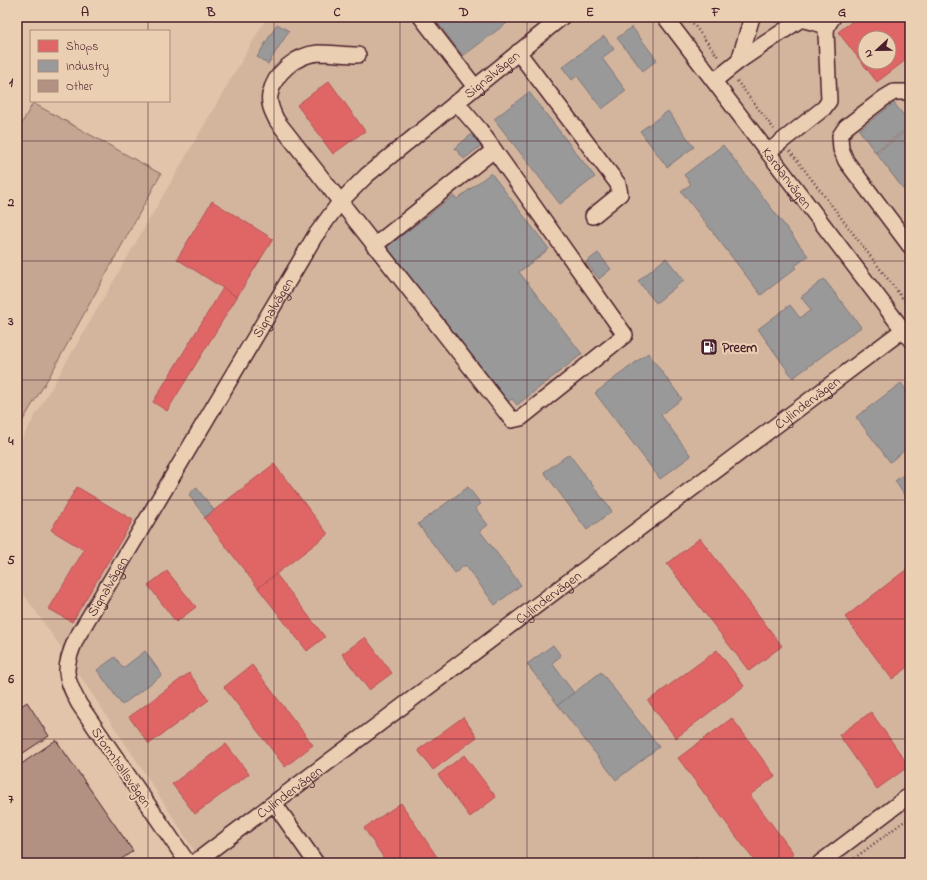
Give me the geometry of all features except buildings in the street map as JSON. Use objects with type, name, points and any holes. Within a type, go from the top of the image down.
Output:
[{"type":"street","points":[[421,17],[475,86]]},
{"type":"street","name":"Kardanvägen","points":[[665,17],[907,335]]},
{"type":"street","points":[[734,65],[752,17]]},
{"type":"street","name":"Signalvägen","points":[[66,667],[70,653],[80,632],[315,236],[340,202],[367,175],[560,18]]},
{"type":"street","points":[[714,81],[797,18],[830,22],[826,32],[829,101],[824,108],[768,152]]},
{"type":"street","points":[[518,52],[618,184],[620,194],[593,216]]},
{"type":"street","points":[[358,55],[317,53],[304,56],[292,62],[283,70],[277,79],[269,96],[270,108],[277,121],[512,420],[521,418],[625,335],[494,150],[456,102]]},
{"type":"street","points":[[910,92],[894,92],[884,98],[846,126],[840,136],[841,149],[846,161],[910,246]]},
{"type":"street","points":[[374,246],[494,150]]},
{"type":"street","name":"Cylindervägen","points":[[194,863],[907,335]]},
{"type":"street","name":"Stormhallsvägen","points":[[66,667],[71,689],[79,704],[188,863]]},
{"type":"street","points":[[820,863],[910,795]]},
{"type":"street","points":[[274,803],[316,863]]},
{"type":"path","points":[[688,17],[734,65],[782,140],[910,308]]},
{"type":"path","points":[[848,863],[910,817]]},
{"type":"shaded area","points":[[267,17],[910,17],[910,863],[202,863],[146,775],[56,640],[17,585],[17,447]]},
{"type":"shaded area","points":[[33,103],[161,174],[53,370],[17,430],[17,132]]},
{"type":"place","name":"Preem","points":[[709,347]]}]
